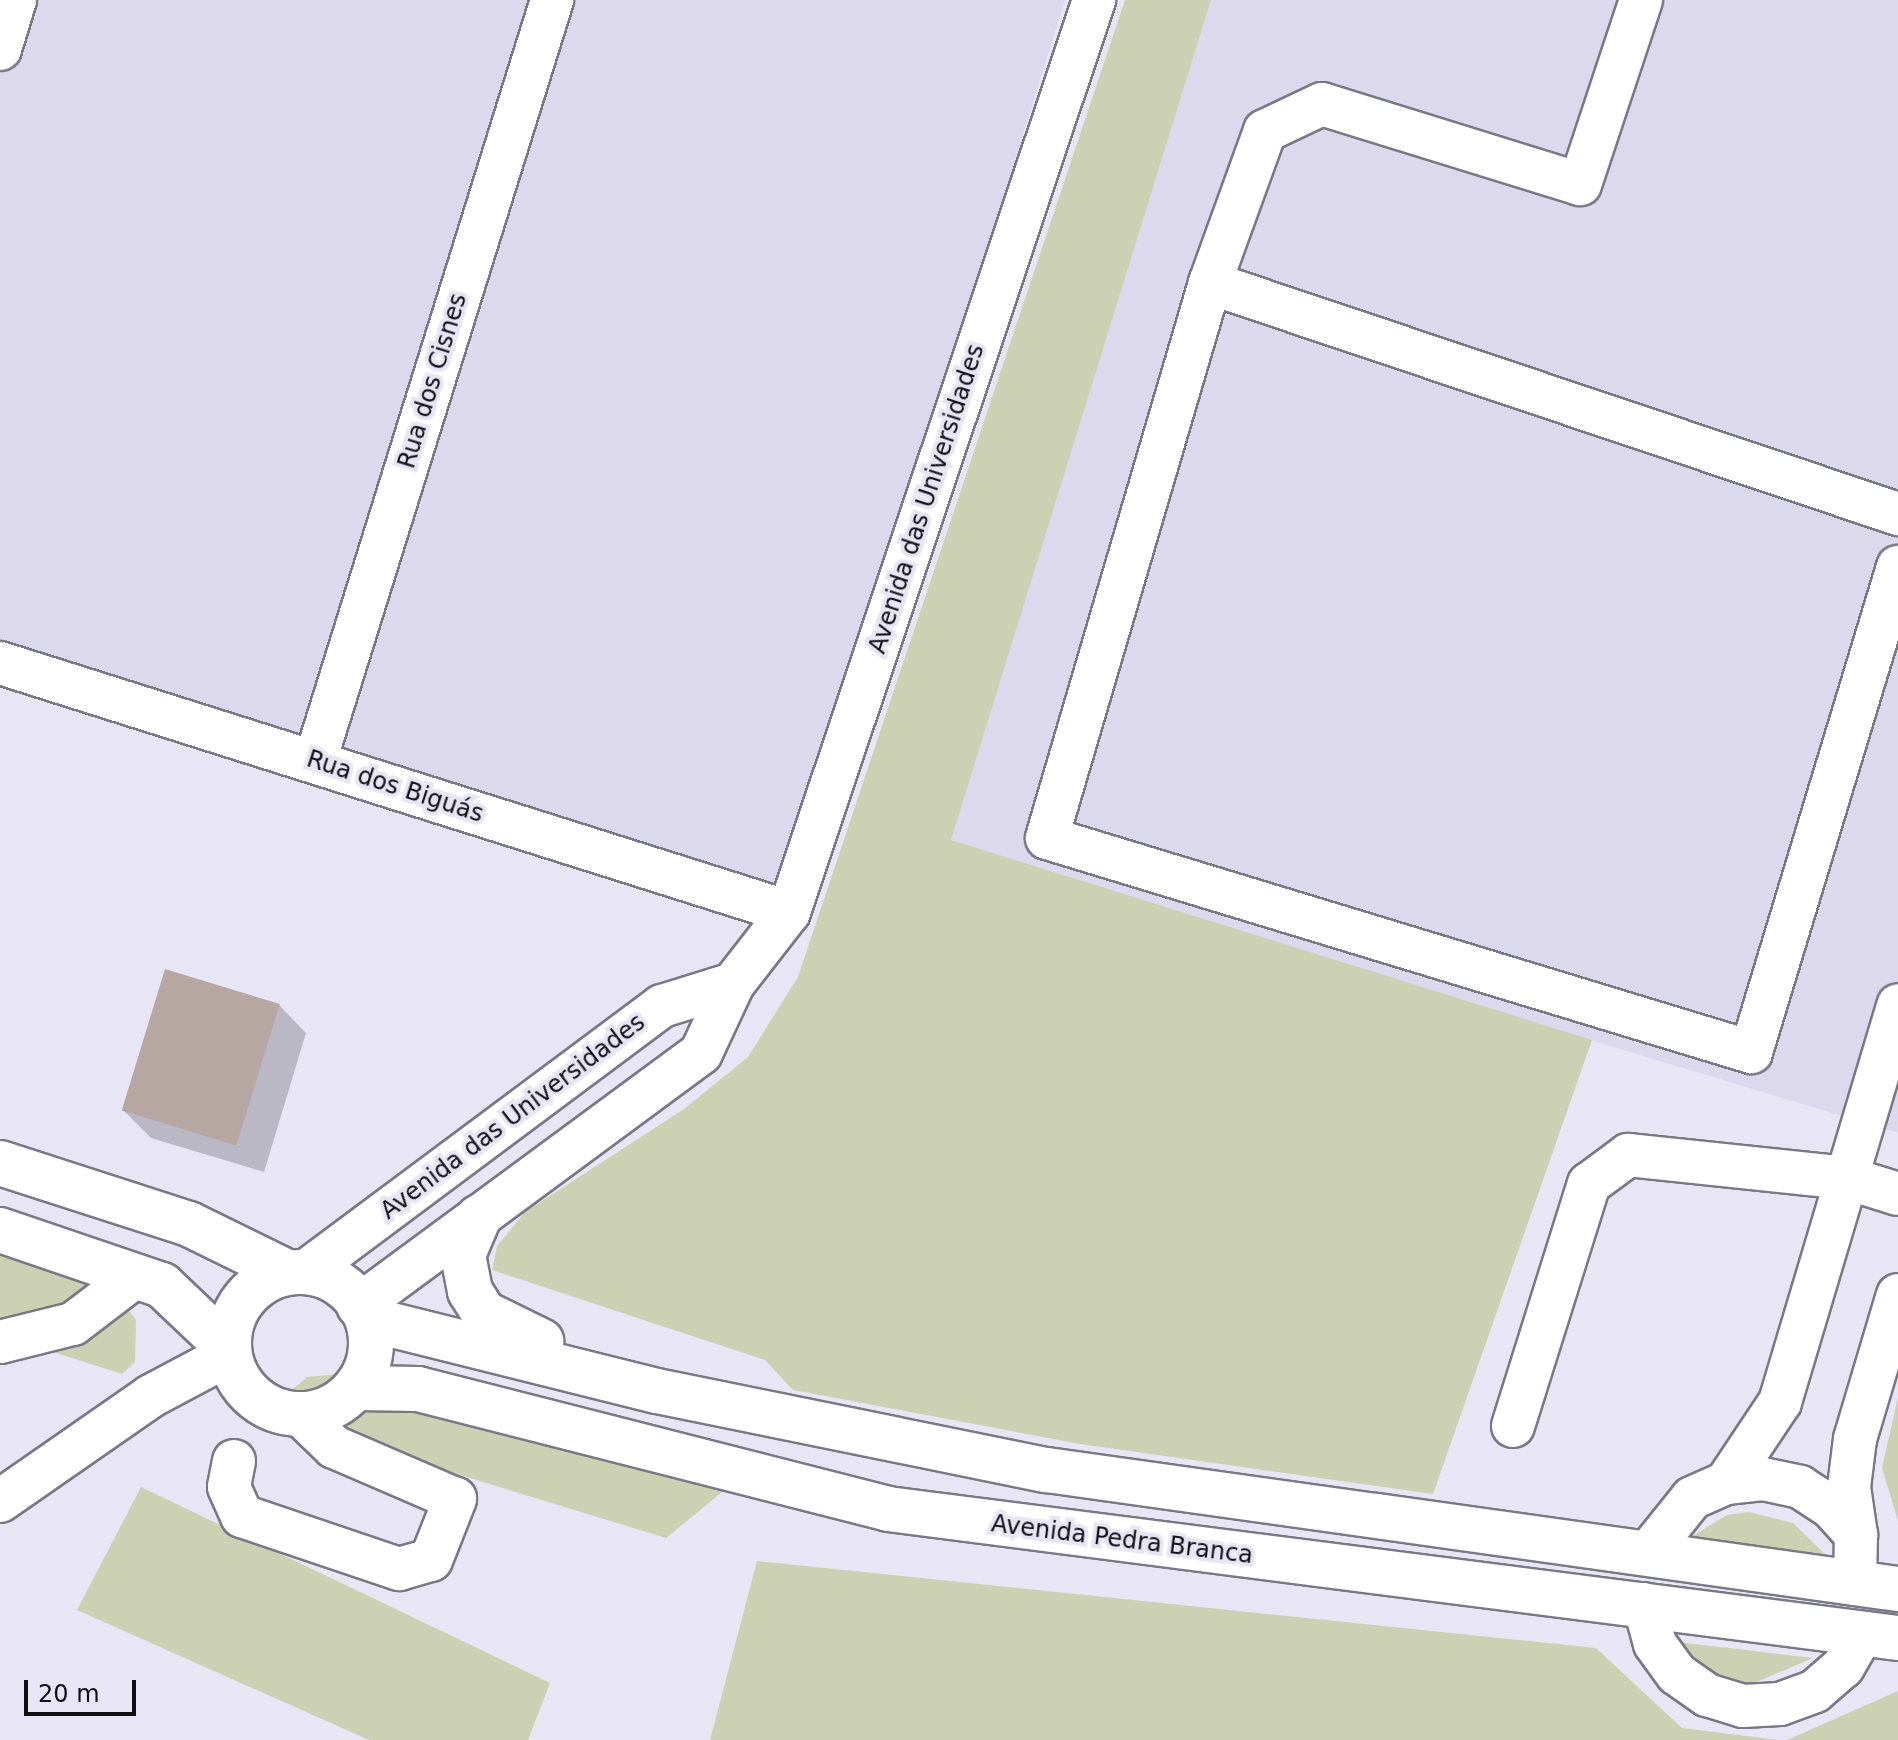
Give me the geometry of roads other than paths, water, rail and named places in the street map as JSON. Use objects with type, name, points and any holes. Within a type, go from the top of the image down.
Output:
[{"type":"main road","points":[[0,1163],[189,1224],[296,1272],[342,1284],[363,1312],[369,1364],[358,1388],[301,1415],[258,1401],[227,1350],[162,1285],[0,1230]]},
{"type":"main road","points":[[479,1217],[463,1255],[470,1291],[484,1313],[657,1391]]},
{"type":"main road","points":[[227,1350],[231,1321],[256,1285],[296,1272]]},
{"type":"main road","points":[[363,1312],[657,1391],[1047,1470],[1898,1589]]},
{"type":"main road","name":"Avenida Pedra Branca","points":[[358,1388],[418,1389],[888,1509],[1880,1635]]},
{"type":"street","points":[[0,49],[15,0]]},
{"type":"street","name":"Rua dos Cisnes","points":[[315,761],[552,0]]},
{"type":"street","name":"Avenida das Universidades","points":[[363,1312],[479,1217],[701,1053],[733,984],[789,912],[1094,0]]},
{"type":"street","points":[[1641,0],[1580,184],[1322,104],[1265,131],[1210,283],[1047,838],[1751,1052],[1898,567]]},
{"type":"street","points":[[1210,283],[1898,514]]},
{"type":"street","name":"Rua dos Biguás","points":[[0,663],[789,912]]},
{"type":"street","name":"Avenida das Universidades","points":[[296,1272],[662,1006],[733,984]]},
{"type":"street","points":[[1726,1483],[1780,1402],[1898,1005]]},
{"type":"street","points":[[1513,1426],[1589,1184],[1628,1155],[1847,1178],[1898,1194]]},
{"type":"street","points":[[0,1342],[73,1324],[136,1276]]},
{"type":"street","points":[[1855,1584],[1856,1535],[1849,1487],[1855,1439],[1898,1295]]},
{"type":"street","points":[[0,1501],[151,1396],[227,1350]]},
{"type":"street","points":[[234,1461],[229,1487],[242,1516],[399,1569],[431,1560],[455,1499],[334,1447],[301,1415]]},
{"type":"street","points":[[1648,1553],[1692,1498],[1726,1483],[1763,1479],[1800,1487],[1831,1507],[1856,1535]]},
{"type":"street","points":[[1644,1604],[1655,1644],[1677,1674],[1707,1695],[1743,1706],[1780,1704],[1815,1691],[1880,1635]]}]
